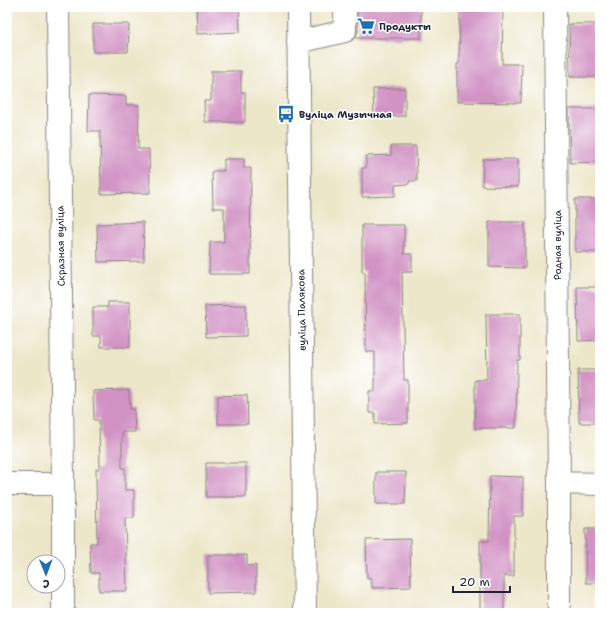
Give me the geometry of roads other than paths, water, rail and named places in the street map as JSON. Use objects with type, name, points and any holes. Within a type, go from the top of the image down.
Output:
[{"type":"street","name":"вуліца Палякова","points":[[298,7],[305,613]]},
{"type":"street","points":[[298,42],[345,31],[345,7]]},
{"type":"street","name":"Родная вуліца","points":[[556,7],[559,613]]},
{"type":"street","name":"Скразная вуліца","points":[[58,8],[63,613]]},
{"type":"street","points":[[7,484],[63,484]]},
{"type":"street","points":[[559,484],[600,484]]},
{"type":"place","name":"Продукты","points":[[366,26]]},
{"type":"place","name":"Вуліца Музычная","points":[[286,114]]}]
